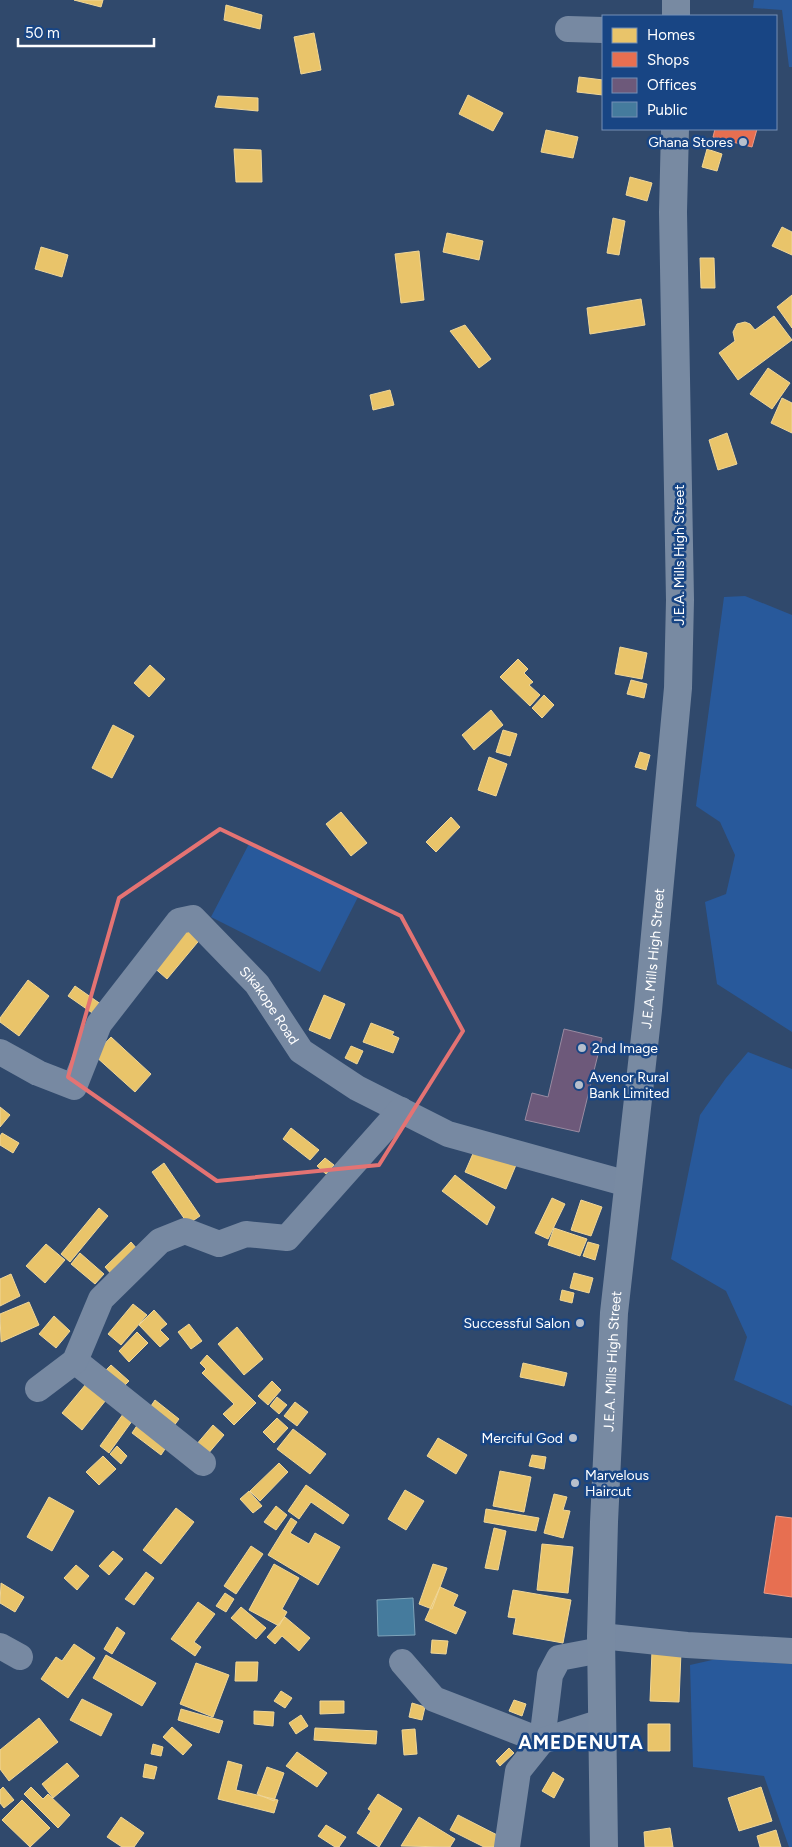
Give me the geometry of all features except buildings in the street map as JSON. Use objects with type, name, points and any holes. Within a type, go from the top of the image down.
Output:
[{"type":"highway","points":[[676,0],[676,15]]},
{"type":"highway","name":"J.E.A. Mills High Street","points":[[604,1847],[601,1643],[604,1512],[614,1313],[649,1000],[678,688],[680,600],[674,212],[675,130]]},
{"type":"street","points":[[568,29],[602,30]]},
{"type":"street","name":"Sikakope Road","points":[[0,1052],[38,1074],[74,1086],[100,1024],[179,921],[193,918],[257,984],[301,1052],[357,1088],[448,1134],[628,1184]]},
{"type":"street","points":[[38,1389],[75,1361],[101,1299],[160,1241],[185,1232],[219,1244],[246,1234],[287,1238],[401,1110]]},
{"type":"street","points":[[75,1361],[203,1463]]},
{"type":"street","points":[[507,1847],[518,1771],[542,1741],[550,1675],[560,1658],[601,1643],[687,1645],[792,1651]]},
{"type":"street","points":[[402,1662],[434,1699],[542,1741],[602,1722]]},
{"type":"highlighted area","points":[[220,829],[401,916],[463,1031],[379,1165],[217,1181],[68,1077],[119,898]]},
{"type":"shaded area","points":[[754,0],[792,0],[792,67],[789,67],[782,10],[753,8]]},
{"type":"shaded area","points":[[745,596],[792,615],[792,1032],[717,984],[705,902],[726,894],[735,855],[720,822],[696,806],[724,597]]},
{"type":"shaded area","points":[[250,842],[358,897],[320,972],[211,917]]},
{"type":"shaded area","points":[[748,1052],[792,1069],[792,1406],[734,1380],[747,1337],[726,1291],[671,1259],[700,1115],[726,1078]]},
{"type":"shaded area","points":[[721,1658],[792,1664],[792,1847],[789,1847],[764,1776],[693,1767],[690,1665]]},
{"type":"place","name":"Ghana Stores","points":[[743,142]]},
{"type":"place","name":"2nd Image","points":[[582,1048]]},
{"type":"place","name":"Avenor Rural Bank Limited","points":[[579,1085]]},
{"type":"place","name":"Successful Salon","points":[[580,1323]]},
{"type":"place","name":"Merciful God","points":[[573,1438]]},
{"type":"place","name":"Marvelous Haircut","points":[[575,1483]]},
{"type":"district","name":"AMEDENUTA","points":[[581,1742]]}]
